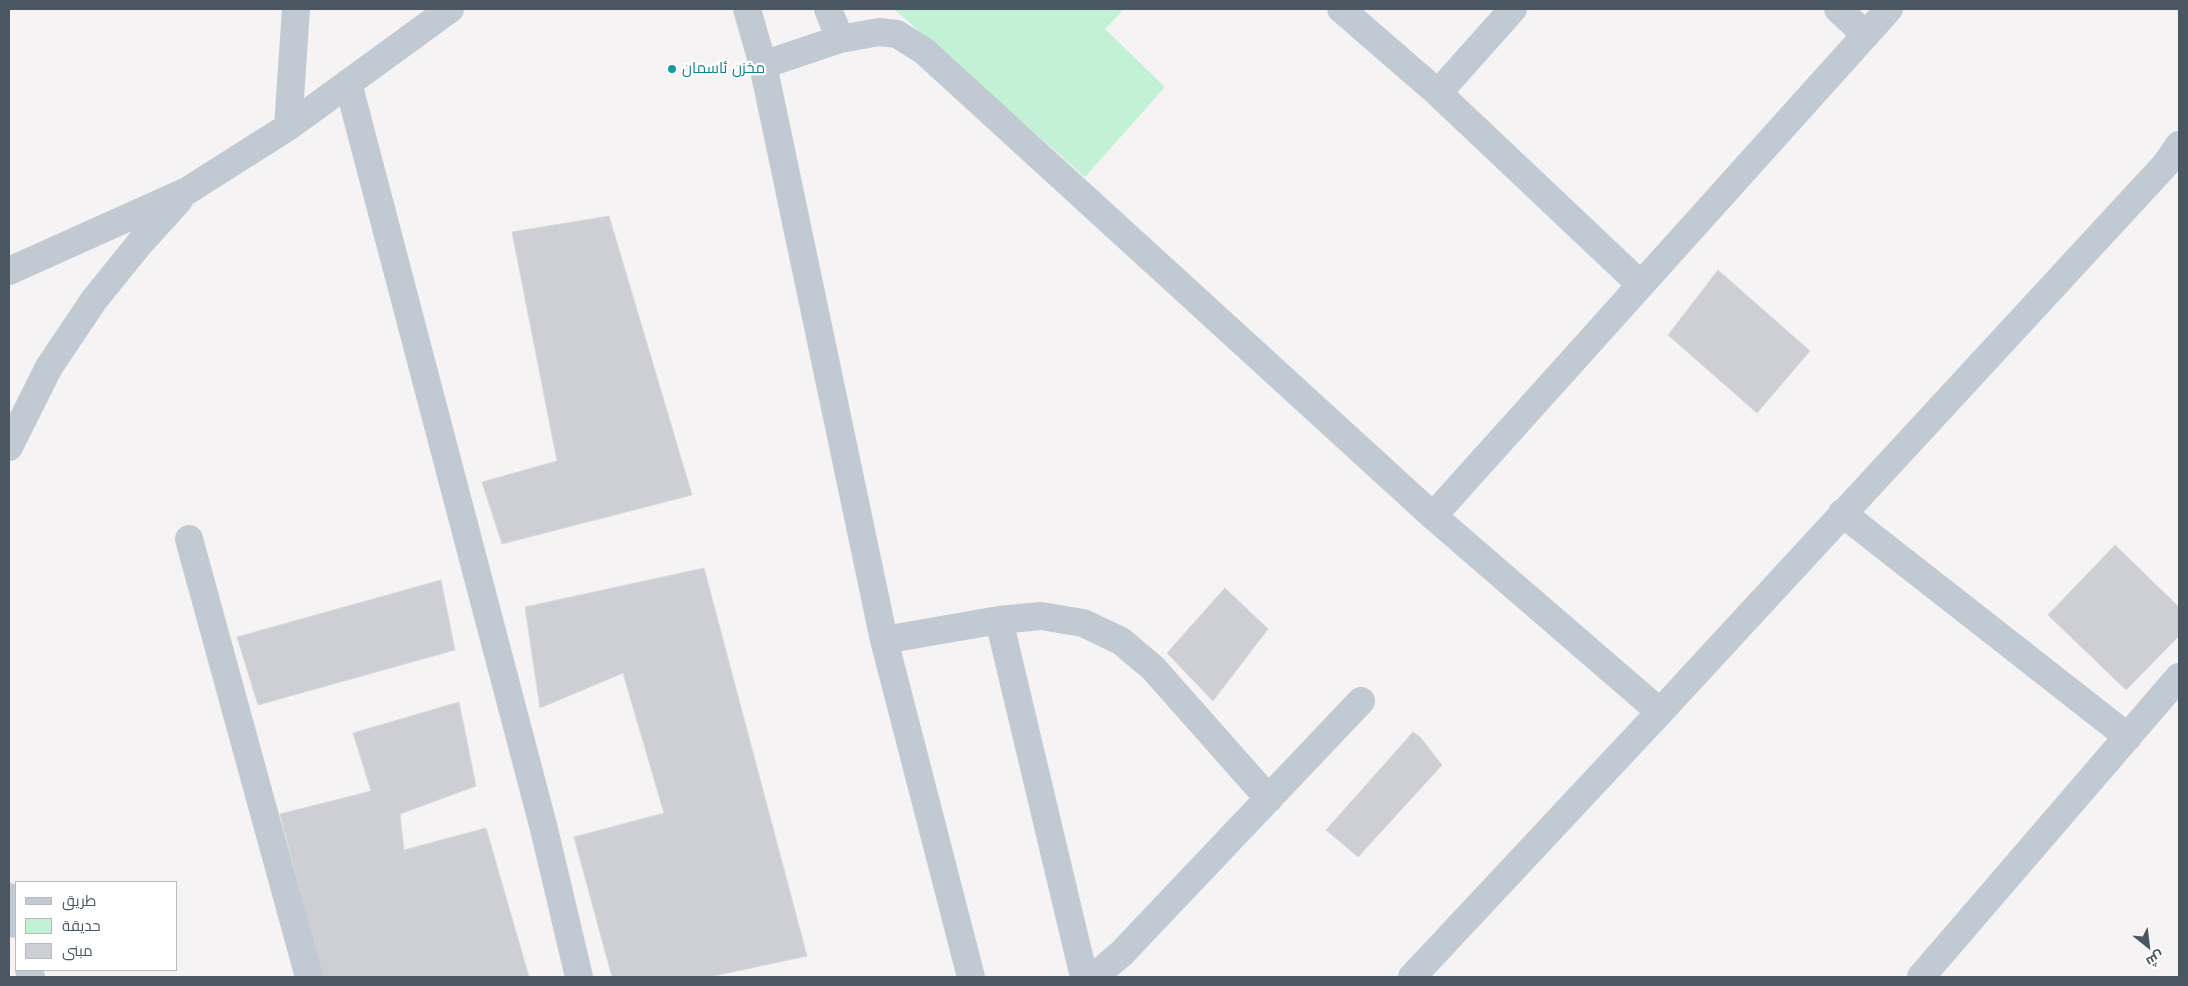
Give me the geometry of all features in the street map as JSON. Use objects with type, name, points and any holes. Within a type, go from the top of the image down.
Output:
[{"type":"street","points":[[288,127],[296,9]]},
{"type":"street","points":[[9,271],[187,191],[288,127],[450,9]]},
{"type":"street","points":[[747,9],[763,66],[884,640],[971,977]]},
{"type":"street","points":[[828,9],[840,39]]},
{"type":"street","points":[[1341,9],[1438,93],[1640,284]]},
{"type":"street","points":[[1438,93],[1513,9]]},
{"type":"street","points":[[1838,9],[1866,35]]},
{"type":"street","points":[[1433,516],[1889,9]]},
{"type":"street","points":[[763,66],[840,39],[879,32],[897,34],[924,51],[1433,516],[1660,712]]},
{"type":"street","points":[[348,83],[544,830],[579,977]]},
{"type":"street","points":[[1412,977],[1660,712],[1842,513],[2175,161]]},
{"type":"street","points":[[9,447],[49,367],[94,300],[140,243],[187,191]]},
{"type":"street","points":[[1842,513],[2128,737]]},
{"type":"street","points":[[190,539],[309,977]]},
{"type":"street","points":[[884,640],[999,620],[1041,616],[1083,623],[1121,641],[1153,668],[1269,799]]},
{"type":"street","points":[[999,620],[1084,977]]},
{"type":"street","points":[[1921,977],[2179,678]]},
{"type":"street","points":[[1094,977],[1122,954],[1361,701]]},
{"type":"street","points":[[9,897],[15,920]]},
{"type":"green space","points":[[894,9],[1124,9],[1105,29],[1165,87],[1085,177]]},
{"type":"building","points":[[609,216],[692,495],[502,544],[482,482],[557,461],[512,232]]},
{"type":"building","points":[[1718,270],[1810,351],[1757,413],[1668,335]]},
{"type":"building","points":[[2115,545],[2179,607],[2179,636],[2126,690],[2048,615]]},
{"type":"building","points":[[704,568],[807,956],[709,977],[612,977],[574,837],[664,813],[623,673],[540,708],[525,607]]},
{"type":"building","points":[[441,580],[455,650],[258,705],[237,637]]},
{"type":"building","points":[[1225,588],[1268,629],[1213,701],[1167,653]]},
{"type":"building","points":[[459,702],[476,786],[400,814],[404,850],[486,828],[529,977],[322,977],[280,814],[371,791],[353,733]]},
{"type":"building","points":[[1413,732],[1420,737],[1442,765],[1358,857],[1326,830]]},
{"type":"place","name":"مخزن ئاسمان","points":[[672,69]]}]
